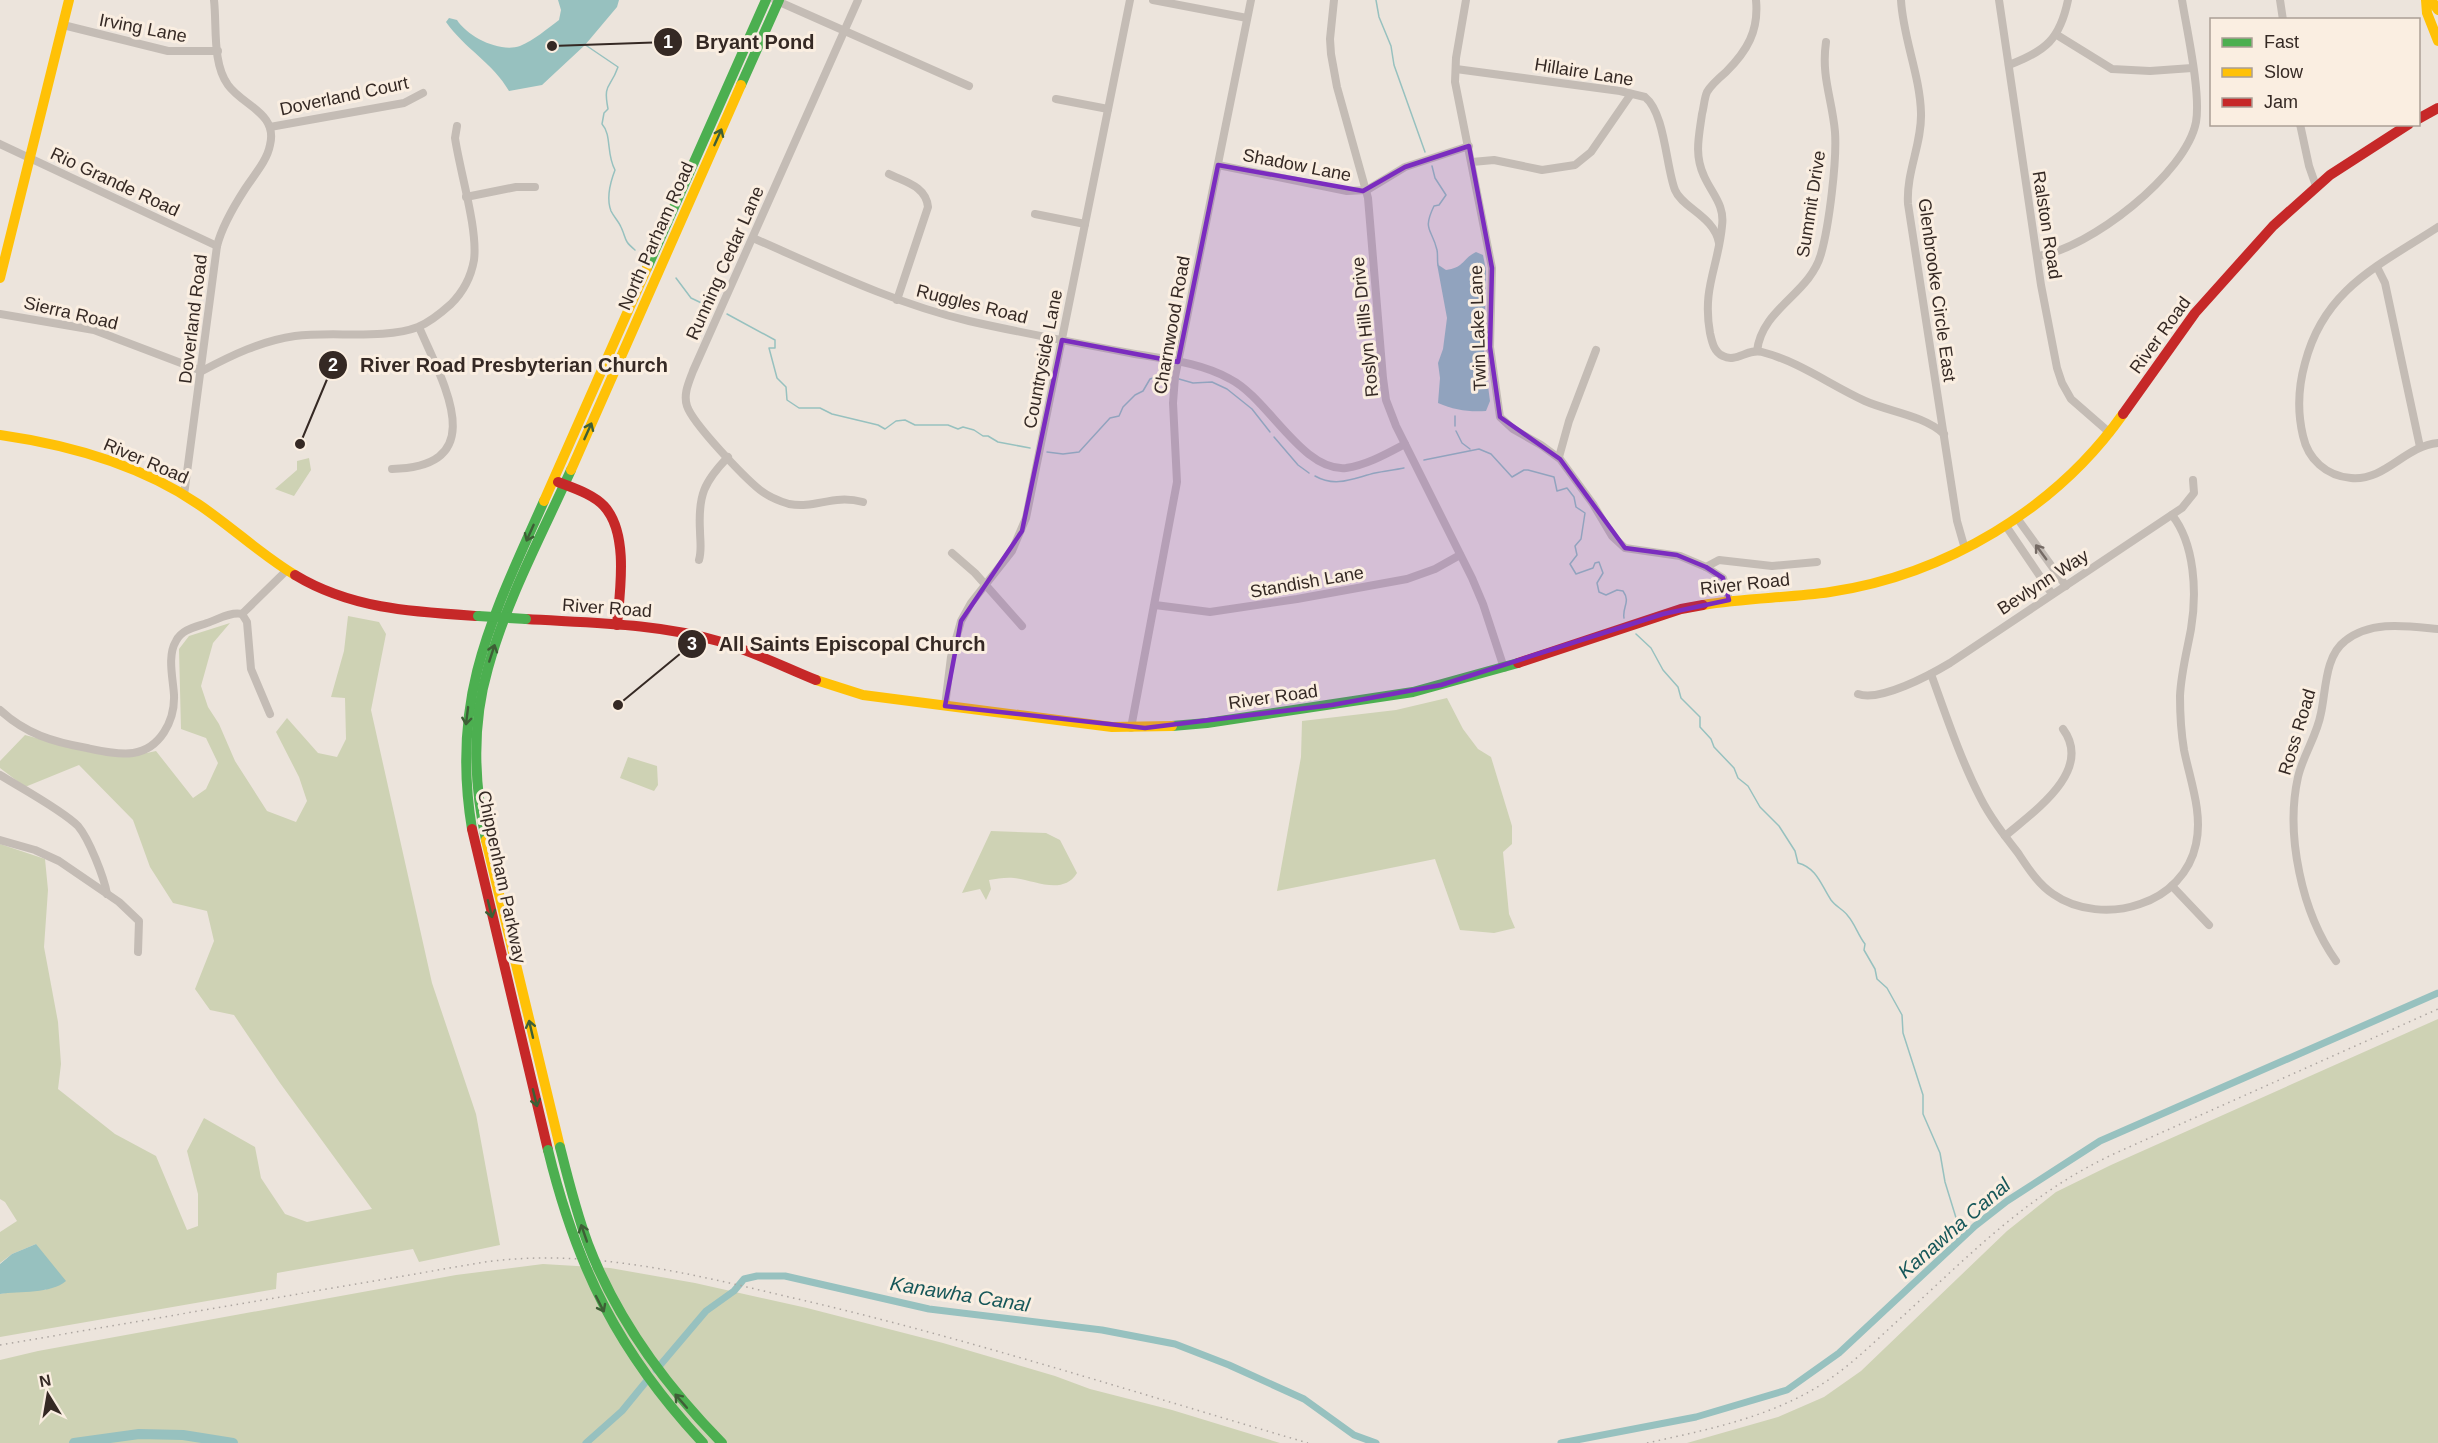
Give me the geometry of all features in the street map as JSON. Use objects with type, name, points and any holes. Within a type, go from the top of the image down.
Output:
[{"type":"main road","points":[[0,278],[69,0]]},
{"type":"main road","name":"North Parham Road","points":[[554,479],[774,0]]},
{"type":"main road","name":"North Parham Road","points":[[564,484],[774,0]]},
{"type":"main road","points":[[2426,0],[2427,13],[2438,41]]},
{"type":"main road","points":[[2432,0],[2438,10]]},
{"type":"main road","points":[[2420,118],[2438,108]]},
{"type":"main road","name":"River Road","points":[[0,435],[39,441],[111,462],[148,476],[184,495],[224,522],[287,570],[322,590],[362,604],[405,611],[617,625],[682,632],[736,647],[848,691],[1072,723],[1131,728],[1179,726],[1343,704],[1416,691],[1504,668],[1663,614],[1729,600],[1811,594],[1873,583],[1923,567],[1965,549],[2006,526],[2064,482],[2110,433],[2195,313],[2273,226],[2316,186],[2406,126]]},
{"type":"main road","points":[[554,479],[598,501],[608,511],[613,522],[620,556],[617,625]]},
{"type":"main road","name":"Chippenham Parkway","points":[[554,479],[483,643],[470,696],[464,762],[470,828],[567,1226],[600,1304],[620,1340],[648,1380],[703,1443]]},
{"type":"main road","name":"Chippenham Parkway","points":[[564,484],[496,642],[482,695],[476,750],[477,795],[485,839],[560,1147],[587,1243],[616,1307],[640,1347],[693,1415],[722,1443]]},
{"type":"street","points":[[214,0],[221,71],[227,84],[261,113],[270,127]]},
{"type":"street","points":[[774,0],[969,86]]},
{"type":"street","name":"Running Cedar Lane","points":[[858,0],[686,391],[686,405],[728,457],[759,489],[780,501],[802,504],[848,498],[862,502]]},
{"type":"street","name":"Countryside Lane","points":[[945,706],[951,657],[958,628],[971,603],[1012,551],[1022,529],[1131,0]]},
{"type":"street","points":[[1153,0],[1247,18]]},
{"type":"street","name":"Charnwood Road","points":[[1131,728],[1177,482],[1173,402],[1178,362],[1251,0]]},
{"type":"street","name":"Roslyn Hills Drive","points":[[1334,0],[1330,39],[1334,70],[1367,190],[1383,378],[1390,411],[1483,604],[1504,668]]},
{"type":"street","name":"Twin Lake Lane","points":[[1467,0],[1456,69],[1459,109],[1469,146],[1492,268],[1490,347],[1498,412],[1505,424],[1559,457],[1578,482],[1612,536],[1625,548],[1677,555],[1706,567],[1723,578],[1729,600]]},
{"type":"street","points":[[1756,0],[1755,26],[1751,40],[1740,58],[1707,93],[1699,135],[1697,156],[1700,167],[1722,207],[1719,245],[1707,296],[1713,345],[1720,355],[1728,358],[1757,351],[1776,357],[1824,378],[1867,402],[1933,426],[1944,434]]},
{"type":"street","name":"Glenbrooke Circle East","points":[[1901,0],[1904,31],[1921,110],[1918,140],[1908,179],[1908,204],[1957,521],[1965,549]]},
{"type":"street","name":"Ralston Road","points":[[1999,0],[2053,354],[2062,383],[2078,406],[2110,433]]},
{"type":"street","points":[[2009,64],[2045,47],[2057,35],[2068,0]]},
{"type":"street","points":[[2038,256],[2055,251],[2082,238],[2126,213],[2180,157],[2189,142],[2196,122],[2196,102],[2182,0]]},
{"type":"street","points":[[2280,0],[2283,18]]},
{"type":"street","name":"Irving Lane","points":[[63,25],[168,51],[218,51]]},
{"type":"street","points":[[2057,35],[2112,69],[2150,71],[2192,68]]},
{"type":"street","name":"Summit Drive","points":[[1757,351],[1766,323],[1808,279],[1822,253],[1835,147],[1833,119],[1824,78],[1826,42]]},
{"type":"street","name":"Hillaire Lane","points":[[1456,69],[1645,97],[1652,105],[1667,153],[1676,194],[1702,216],[1718,238],[1719,245]]},
{"type":"street","name":"Doverland Court","points":[[270,127],[404,103],[423,93]]},
{"type":"street","points":[[1472,162],[1494,160],[1547,170],[1575,165],[1591,153],[1630,94]]},
{"type":"street","points":[[1056,99],[1108,109]]},
{"type":"street","points":[[202,371],[253,346],[280,338],[314,334],[397,332],[419,327],[435,318],[454,301],[470,277],[474,250],[455,138],[457,126]]},
{"type":"street","points":[[2301,126],[2309,166],[2316,186]]},
{"type":"street","name":"Doverland Road","points":[[184,495],[217,246],[232,210],[269,151],[270,127]]},
{"type":"street","name":"Rio Grande Road","points":[[0,144],[217,246]]},
{"type":"street","name":"Shadow Lane","points":[[1218,165],[1347,191],[1367,190],[1405,167],[1469,146]]},
{"type":"street","points":[[889,174],[922,191],[927,198],[928,207],[897,300]]},
{"type":"street","points":[[466,197],[516,187],[535,187]]},
{"type":"street","points":[[1035,214],[1085,224]]},
{"type":"street","points":[[2438,227],[2343,292],[2325,315],[2312,341],[2301,379],[2299,395],[2300,426],[2306,445],[2315,460],[2325,470],[2351,478],[2367,477],[2382,472],[2420,447],[2438,443]]},
{"type":"street","name":"Ruggles Road","points":[[753,238],[930,312],[1178,362],[1221,374],[1244,387],[1319,462],[1338,468],[1357,465],[1405,444]]},
{"type":"street","points":[[2377,267],[2387,291],[2420,447]]},
{"type":"street","name":"Sierra Road","points":[[0,314],[94,330],[202,371]]},
{"type":"street","points":[[392,469],[414,468],[433,460],[448,446],[453,432],[452,409],[419,327]]},
{"type":"street","points":[[1559,457],[1569,421],[1596,350]]},
{"type":"street","points":[[699,560],[702,491],[728,457]]},
{"type":"street","name":"Bevlynn Way","points":[[1858,694],[1868,697],[1930,674],[2172,515],[2192,498],[2193,480]]},
{"type":"street","points":[[1930,674],[1977,791],[2005,836],[2044,888],[2080,907],[2098,909],[2133,907],[2149,902],[2172,886],[2191,860],[2198,824],[2180,721],[2182,678],[2193,618],[2193,587],[2187,545],[2172,515]]},
{"type":"street","points":[[2017,518],[2066,586]]},
{"type":"street","points":[[2006,526],[2052,594]]},
{"type":"street","points":[[952,553],[975,573],[1022,626]]},
{"type":"street","name":"Standish Lane","points":[[1155,605],[1210,612],[1286,601],[1407,579],[1435,569],[1460,555]]},
{"type":"street","points":[[1706,567],[1719,560],[1772,566],[1817,562]]},
{"type":"street","points":[[0,710],[22,728],[49,740],[117,753],[140,752],[157,742],[170,721],[174,699],[172,654],[179,636],[191,629],[232,614],[242,614],[287,570]]},
{"type":"street","points":[[242,614],[247,622],[251,669],[270,714]]},
{"type":"street","name":"Ross Road","points":[[2336,961],[2320,936],[2304,897],[2298,869],[2295,825],[2297,778],[2319,722],[2332,659],[2339,646],[2346,640],[2371,629],[2391,626],[2438,630]]},
{"type":"street","points":[[2005,836],[2044,804],[2058,787],[2066,772],[2072,751],[2071,741],[2063,729]]},
{"type":"street","points":[[0,775],[65,816],[80,829],[102,875],[107,894]]},
{"type":"street","points":[[0,840],[47,855],[130,910],[139,921],[138,952]]},
{"type":"street","points":[[2172,886],[2209,925]]},
{"type":"highlighted area","points":[[1469,146],[1492,268],[1490,347],[1500,417],[1560,459],[1625,548],[1677,555],[1706,567],[1723,578],[1729,600],[1663,614],[1441,685],[1332,705],[1145,728],[945,706],[961,621],[1022,531],[1062,340],[1178,362],[1218,165],[1363,191],[1405,167]]},
{"type":"green space","points":[[309,458],[311,470],[294,496],[275,489],[297,470],[297,461]]},
{"type":"green space","points":[[348,616],[379,622],[386,634],[371,710],[432,983],[476,1114],[500,1245],[419,1262],[413,1249],[277,1273],[276,1289],[0,1337],[0,1294],[22,1290],[46,1290],[36,1244],[12,1254],[0,1263],[0,1232],[17,1221],[5,1202],[0,1199],[0,844],[45,859],[48,890],[44,947],[58,1022],[61,1064],[58,1089],[115,1134],[156,1156],[187,1230],[198,1226],[198,1194],[187,1151],[204,1118],[255,1147],[261,1178],[285,1214],[307,1222],[372,1209],[280,1083],[234,1015],[210,1010],[195,989],[214,941],[207,911],[173,903],[150,867],[133,820],[79,765],[25,787],[0,768],[0,761],[25,735],[106,754],[123,755],[156,751],[193,798],[206,789],[218,763],[206,738],[181,729],[179,649],[189,636],[230,623],[213,643],[201,686],[208,707],[219,724],[235,761],[267,811],[296,822],[307,801],[299,777],[276,732],[287,718],[318,753],[337,757],[346,739],[345,698],[331,697],[344,651]]},
{"type":"green space","points":[[1447,698],[1463,729],[1478,749],[1491,757],[1512,826],[1512,844],[1503,852],[1509,914],[1515,928],[1494,933],[1460,930],[1435,859],[1277,891],[1301,757],[1302,721],[1396,710]]},
{"type":"green space","points":[[628,757],[657,766],[658,785],[654,791],[620,778]]},
{"type":"green space","points":[[991,831],[1046,833],[1060,840],[1077,873],[1064,884],[1056,885],[1014,878],[989,880],[991,889],[986,900],[980,889],[962,893]]},
{"type":"green space","points":[[2438,1019],[2438,1443],[1687,1443],[1778,1417],[1824,1397],[1861,1371],[2007,1231],[2056,1192],[2111,1165]]},
{"type":"green space","points":[[543,1264],[610,1268],[695,1283],[807,1308],[943,1343],[1055,1376],[1090,1389],[1172,1410],[1280,1443],[0,1443],[0,1360],[38,1351],[456,1275]]},
{"type":"water","points":[[558,0],[619,0],[617,7],[585,45],[542,85],[509,91],[495,72],[461,40],[446,22],[449,18],[457,20],[476,38],[494,45],[512,48],[530,41],[559,20],[561,10]]},
{"type":"water","points":[[1476,252],[1483,255],[1486,270],[1484,356],[1490,401],[1486,411],[1461,410],[1438,403],[1440,378],[1438,363],[1443,349],[1447,318],[1437,264],[1446,270],[1452,269]]},
{"type":"water","points":[[36,1244],[66,1281],[44,1290],[0,1294],[0,1264],[12,1254]]},
{"type":"waterway","points":[[1376,0],[1379,17],[1391,46],[1394,65],[1425,152]]},
{"type":"waterway","points":[[584,44],[618,67],[608,86],[608,109],[604,113],[602,124],[607,134],[615,170],[610,185],[609,201],[611,211],[627,242],[635,250]]},
{"type":"waterway","points":[[1432,166],[1435,178],[1446,195],[1439,205],[1434,206],[1428,225],[1437,250],[1438,265]]},
{"type":"waterway","points":[[676,278],[691,298],[712,308]]},
{"type":"waterway","points":[[727,314],[775,340],[775,348],[769,348],[777,378],[786,387],[787,400],[799,408],[820,408],[832,414],[878,425],[885,429],[896,421],[905,420],[915,425],[948,425],[958,429],[963,427],[998,442],[1030,448]]},
{"type":"waterway","points":[[1047,452],[1063,454],[1079,452],[1110,418],[1119,416],[1123,407],[1135,395],[1143,391],[1150,379],[1164,374],[1169,377]]},
{"type":"waterway","points":[[1179,379],[1193,383],[1212,382],[1227,389],[1252,409],[1270,432]]},
{"type":"waterway","points":[[1455,416],[1455,426]]},
{"type":"waterway","points":[[1456,431],[1462,443],[1470,449]]},
{"type":"waterway","points":[[1274,437],[1298,465],[1309,473]]},
{"type":"waterway","points":[[1424,460],[1479,449],[1491,454],[1512,477],[1524,470],[1554,477],[1557,491],[1567,488],[1574,497],[1576,507],[1585,513],[1581,539],[1575,546],[1577,555],[1570,564],[1576,574],[1593,568],[1595,563],[1599,562],[1603,573],[1597,583],[1599,592],[1606,595],[1617,590],[1623,591],[1626,598],[1624,618]]},
{"type":"waterway","points":[[1315,476],[1323,480],[1338,482],[1404,468]]},
{"type":"waterway","points":[[1636,634],[1651,648],[1663,670],[1678,687],[1681,698],[1700,717],[1700,727],[1711,739],[1714,747],[1734,768],[1738,778],[1748,786],[1760,807],[1779,826],[1795,851],[1798,863],[1814,873],[1831,900],[1850,919],[1865,944],[1864,950],[1875,969],[1877,979],[1887,988],[1902,1015],[1903,1033],[1923,1095],[1923,1114],[1940,1153],[1945,1182],[1957,1221],[1960,1227],[1975,1226]]},
{"type":"waterway","name":"Kanawha Canal","points":[[1561,1443],[1696,1417],[1787,1390],[1839,1353],[1975,1226],[2007,1201],[2100,1141],[2438,993]]},
{"type":"waterway","name":"Kanawha Canal","points":[[656,1370],[706,1311],[734,1291],[744,1279],[757,1276],[785,1276],[929,1309],[1102,1330],[1175,1344],[1229,1365],[1304,1399],[1354,1435],[1376,1443]]},
{"type":"waterway","name":"Kanawha Canal","points":[[586,1443],[622,1411],[649,1378]]},
{"type":"waterway","points":[[74,1443],[139,1434],[183,1435],[233,1443]]},
{"type":"railway","points":[[1647,1443],[1736,1422],[1799,1397],[1830,1379],[1852,1362],[2004,1225],[2086,1168],[2438,1009]]},
{"type":"railway","points":[[0,1345],[485,1262],[562,1258],[638,1265],[676,1272],[854,1313],[1050,1366],[1308,1443]]},
{"type":"traffic: fast","points":[[647,268],[766,0]]},
{"type":"traffic: fast","points":[[741,85],[779,0]]},
{"type":"traffic: fast","points":[[486,840],[479,797],[476,754],[483,689],[496,642],[515,592],[571,470]]},
{"type":"traffic: fast","points":[[472,829],[467,782],[467,739],[471,698],[480,659],[493,621],[544,501]]},
{"type":"traffic: fast","points":[[478,616],[526,619]]},
{"type":"traffic: fast","points":[[1172,726],[1207,723],[1413,692],[1518,663]]},
{"type":"traffic: fast","points":[[560,1147],[588,1244],[613,1299],[662,1375],[722,1443]]},
{"type":"traffic: fast","points":[[548,1150],[573,1233],[605,1307],[647,1376],[703,1443]]},
{"type":"traffic: slow","points":[[0,278],[69,0]]},
{"type":"traffic: slow","points":[[2426,0],[2427,13],[2438,41]]},
{"type":"traffic: slow","points":[[2431,0],[2438,10]]},
{"type":"traffic: slow","points":[[571,470],[741,85]]},
{"type":"traffic: slow","points":[[544,501],[647,268]]},
{"type":"traffic: slow","points":[[1703,605],[1830,592],[1873,583],[1915,570],[1956,553],[2031,508],[2096,448],[2123,414]]},
{"type":"traffic: slow","points":[[0,435],[52,444],[103,458],[152,478],[198,504],[295,575]]},
{"type":"traffic: slow","points":[[816,680],[863,695],[1112,727],[1172,726]]},
{"type":"traffic: slow","points":[[486,840],[560,1147]]},
{"type":"traffic: jam","points":[[2420,118],[2438,108]]},
{"type":"traffic: jam","points":[[2123,414],[2195,313],[2273,226],[2330,175],[2406,126]]},
{"type":"traffic: jam","points":[[558,482],[594,498],[612,517],[617,531],[621,563],[617,625]]},
{"type":"traffic: jam","points":[[295,575],[316,586],[361,602],[430,613],[478,616]]},
{"type":"traffic: jam","points":[[1518,663],[1681,609],[1703,605]]},
{"type":"traffic: jam","points":[[526,619],[647,627],[695,635],[743,649],[816,680]]},
{"type":"traffic: jam","points":[[472,829],[548,1150]]},
{"type":"place","name":"Bryant Pond","points":[[552,46]]},
{"type":"place","name":"River Road Presbyterian Church","points":[[300,444]]},
{"type":"place","name":"All Saints Episcopal Church","points":[[618,705]]}]
